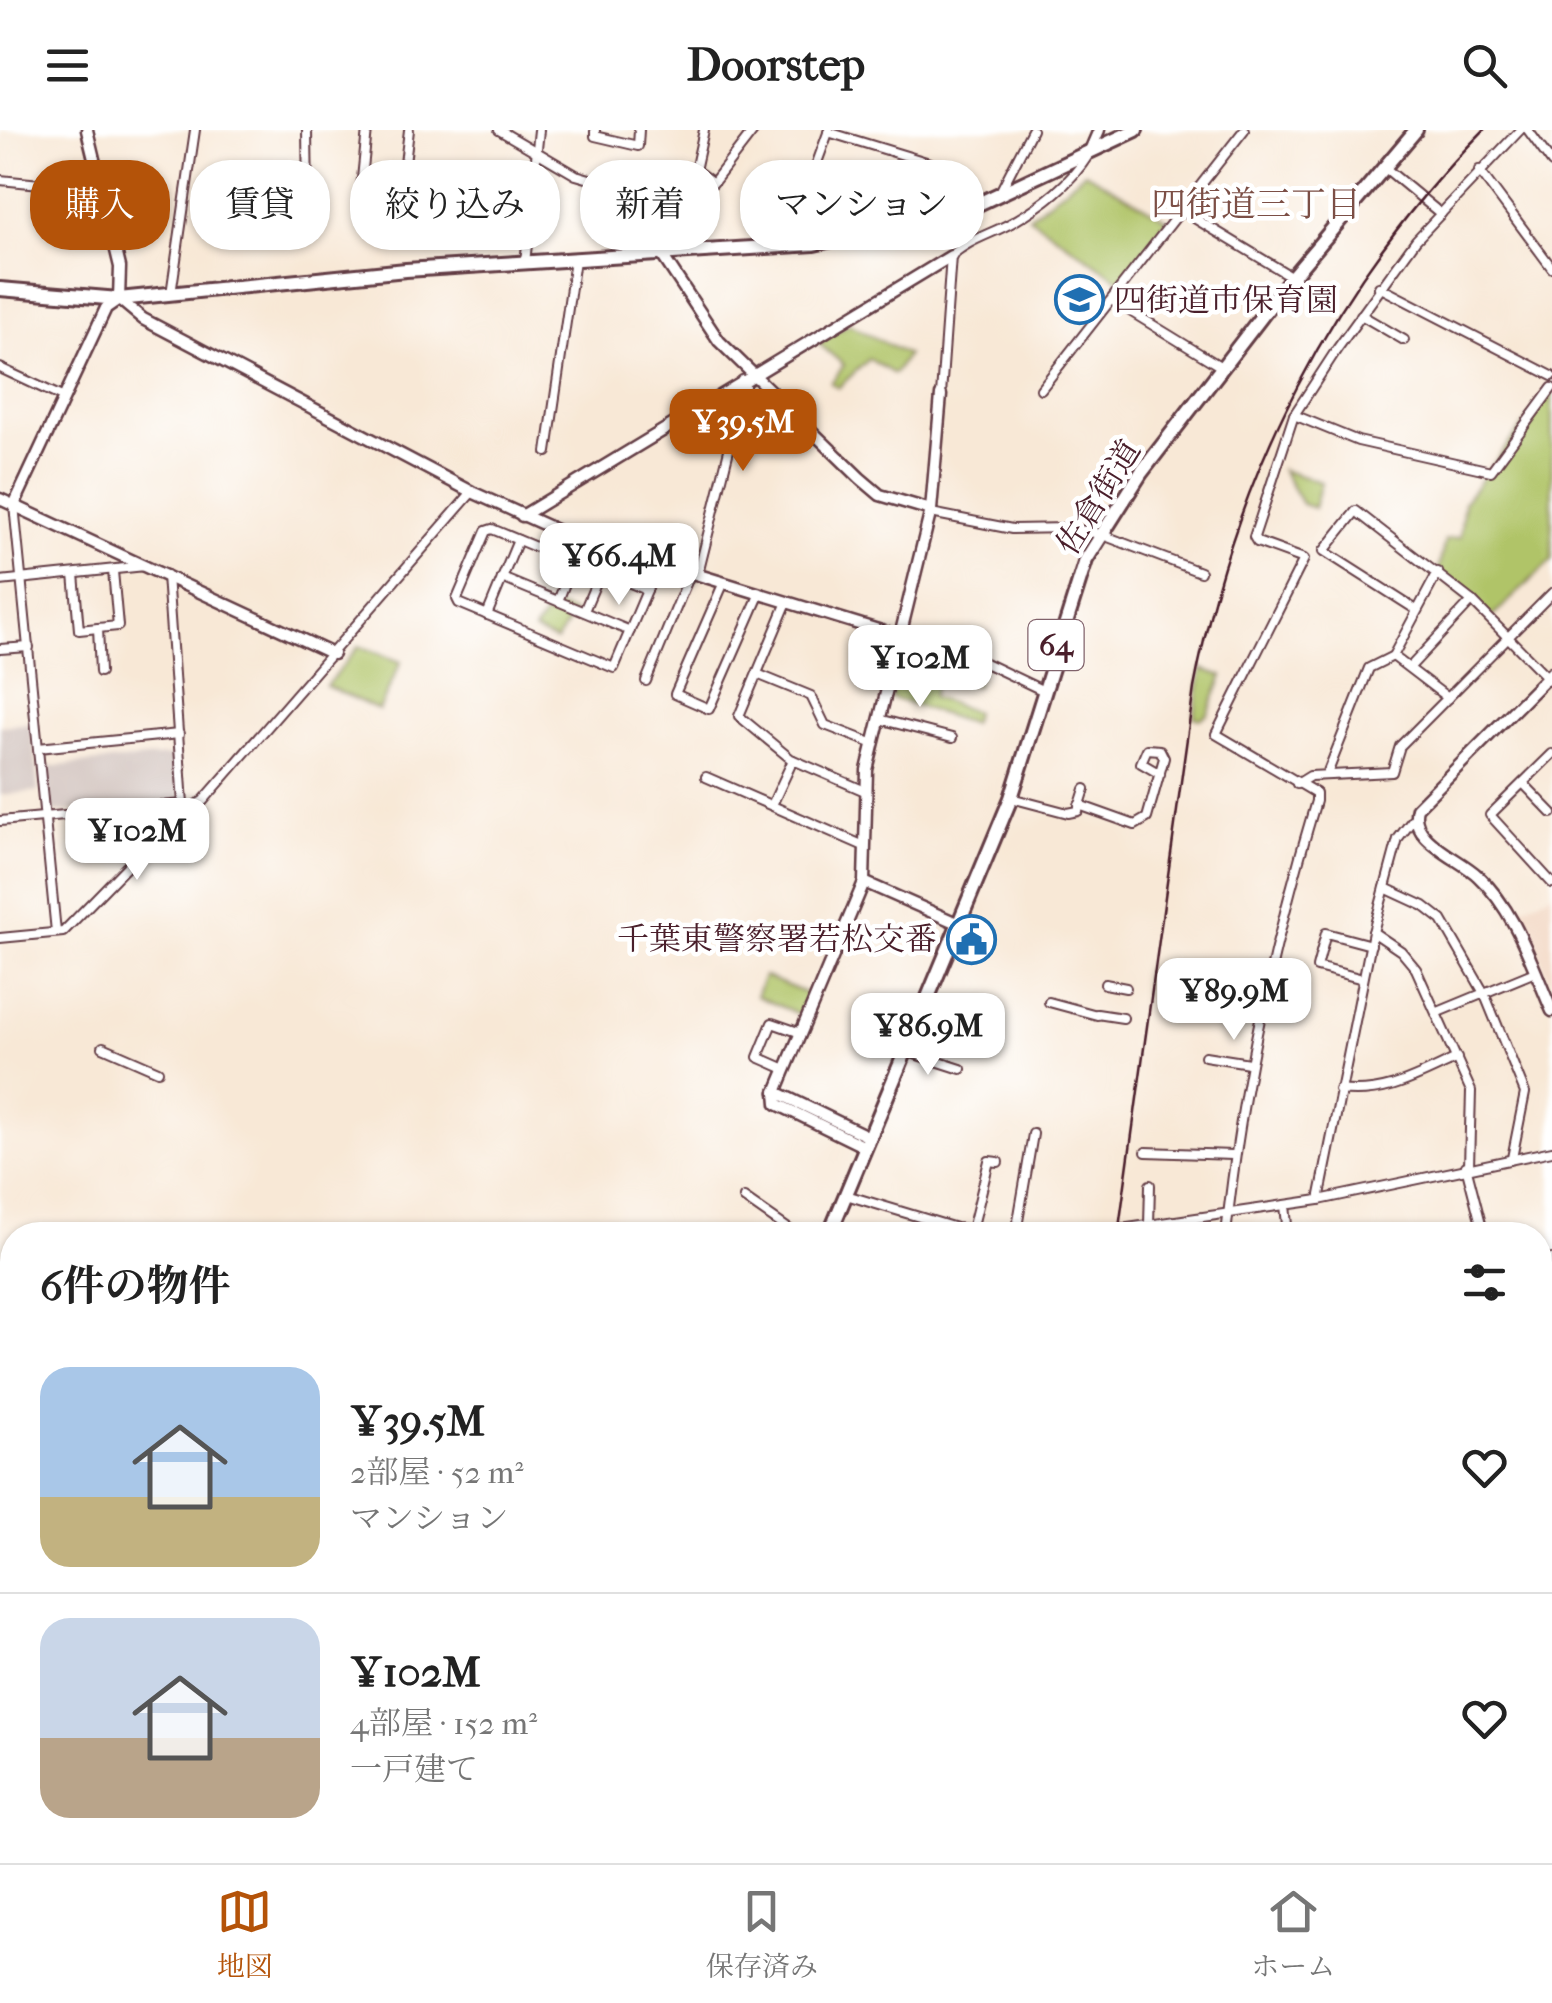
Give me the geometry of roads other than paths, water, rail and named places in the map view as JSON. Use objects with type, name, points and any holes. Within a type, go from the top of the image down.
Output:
[{"type":"main road","points":[[984,202],[1136,130]]},
{"type":"main road","name":"佐倉街道","points":[[834,1222],[1011,798],[1077,582],[1100,534],[1141,473],[1292,278],[1416,130]]},
{"type":"main road","points":[[0,289],[119,299],[525,263],[740,249]]},
{"type":"street","points":[[87,130],[94,160]]},
{"type":"street","points":[[171,294],[195,130]]},
{"type":"street","points":[[307,130],[307,160]]},
{"type":"street","points":[[368,130],[359,208],[400,204],[409,130]]},
{"type":"street","points":[[498,130],[580,176]]},
{"type":"street","points":[[525,263],[540,130]]},
{"type":"street","points":[[596,130],[594,136],[638,146],[639,130]]},
{"type":"street","points":[[696,160],[704,130]]},
{"type":"street","points":[[720,174],[754,130]]},
{"type":"street","points":[[997,198],[1032,130]]},
{"type":"street","points":[[522,516],[742,379],[1066,186],[1089,154],[1100,130]]},
{"type":"street","points":[[1041,389],[1244,130]]},
{"type":"street","points":[[1228,1222],[1233,1155],[1249,1063],[1278,926],[1316,801],[1316,792],[1216,734],[1304,558],[1254,537],[1294,415],[1380,287],[1479,170],[1524,130],[1552,162]]},
{"type":"street","points":[[818,160],[828,131],[920,160]]},
{"type":"street","points":[[1384,168],[1441,214]]},
{"type":"street","points":[[1479,170],[1552,268]]},
{"type":"street","points":[[0,180],[30,183]]},
{"type":"street","points":[[1181,210],[1292,278]]},
{"type":"street","points":[[116,250],[120,267],[119,299]]},
{"type":"street","points":[[661,250],[719,341],[880,494],[931,511],[1012,529],[1069,528],[1100,534],[1200,572]]},
{"type":"street","points":[[867,1142],[776,1104],[776,1092],[864,882],[864,791],[931,511],[951,256]]},
{"type":"street","points":[[548,452],[576,260]]},
{"type":"street","points":[[1380,287],[1552,376]]},
{"type":"street","points":[[56,932],[14,506],[106,308],[119,299]]},
{"type":"street","points":[[119,299],[142,318],[522,516],[582,541],[980,661],[1044,691]]},
{"type":"street","points":[[1112,300],[1223,368]]},
{"type":"street","points":[[1360,315],[1404,340]]},
{"type":"street","points":[[0,368],[64,398]]},
{"type":"street","points":[[646,681],[694,573],[745,386],[742,379]]},
{"type":"street","points":[[1294,415],[1358,441],[1490,471],[1552,388]]},
{"type":"street","points":[[0,938],[63,932],[332,654],[472,492]]},
{"type":"street","points":[[0,499],[332,654]]},
{"type":"street","points":[[1318,1200],[1363,979],[1398,840],[1417,808],[1550,677],[1438,572],[1356,511],[1324,550],[1415,609]]},
{"type":"street","points":[[574,563],[492,529],[486,531],[459,604],[614,668],[659,562]]},
{"type":"street","points":[[487,615],[518,540]]},
{"type":"street","points":[[558,601],[582,541]]},
{"type":"street","points":[[0,581],[147,566]]},
{"type":"street","points":[[74,574],[80,630],[118,626],[113,570]]},
{"type":"street","points":[[584,611],[600,571],[647,590]]},
{"type":"street","points":[[1327,774],[1369,668],[1392,656],[1438,572]]},
{"type":"street","points":[[167,575],[188,806]]},
{"type":"street","points":[[502,578],[630,630]]},
{"type":"street","points":[[724,582],[675,694],[709,709],[760,593]]},
{"type":"street","points":[[1297,784],[1327,774],[1392,772],[1400,746],[1552,593]]},
{"type":"street","points":[[787,602],[739,716],[793,760],[864,791]]},
{"type":"street","points":[[1410,666],[1472,602]]},
{"type":"street","points":[[98,628],[100,672]]},
{"type":"street","points":[[0,650],[28,647]]},
{"type":"street","points":[[1392,656],[1448,698]]},
{"type":"street","points":[[757,674],[811,696],[825,724],[874,744]]},
{"type":"street","points":[[879,719],[952,738]]},
{"type":"street","points":[[38,748],[179,734]]},
{"type":"street","points":[[1552,754],[1490,815],[1552,883]]},
{"type":"street","points":[[772,805],[793,760]]},
{"type":"street","points":[[1080,806],[1135,825],[1147,818],[1160,774]]},
{"type":"street","points":[[706,777],[864,846]]},
{"type":"street","points":[[1522,783],[1552,813]]},
{"type":"street","points":[[1011,798],[1068,813],[1080,806],[1086,788]]},
{"type":"street","points":[[0,821],[188,806]]},
{"type":"street","points":[[1414,818],[1419,834],[1481,878],[1507,910],[1552,1011]]},
{"type":"street","points":[[864,882],[959,924]]},
{"type":"street","points":[[1385,888],[1424,906],[1442,920],[1484,993],[1526,1093],[1512,1158]]},
{"type":"street","points":[[1374,932],[1409,960],[1438,1012],[1470,1091],[1468,1166],[1481,1222]]},
{"type":"street","points":[[1363,979],[1317,967],[1326,933],[1371,945]]},
{"type":"street","points":[[1438,1012],[1535,972]]},
{"type":"street","points":[[1105,984],[1126,988]]},
{"type":"street","points":[[1049,1002],[1123,1018]]},
{"type":"street","points":[[785,1069],[758,1057],[772,1023],[801,1033]]},
{"type":"street","points":[[103,1047],[158,1071]]},
{"type":"street","points":[[906,1051],[960,1068]]},
{"type":"street","points":[[1206,1056],[1249,1063]]},
{"type":"street","points":[[1339,1090],[1368,1094],[1390,1089],[1456,1058]]},
{"type":"street","points":[[1018,1222],[1033,1134]]},
{"type":"street","points":[[1165,1222],[1318,1200],[1552,1151]]},
{"type":"street","points":[[1146,1152],[1233,1155]]},
{"type":"street","points":[[974,1222],[989,1160],[998,1162]]},
{"type":"street","points":[[1149,1222],[1150,1186]]},
{"type":"street","points":[[846,1194],[944,1222]]},
{"type":"street","points":[[744,1198],[778,1222]]},
{"type":"street","points":[[1285,1205],[1287,1222]]},
{"type":"railway","points":[[1120,1222],[1194,688],[1235,533],[1263,459],[1336,318],[1380,252],[1484,130]]},
{"type":"place","name":"四街道市保育園","points":[[1079,300]]},
{"type":"place","name":"千葉東警察署若松交番","points":[[972,939]]},
{"type":"district","name":"四街道三丁目","points":[[1256,204]]}]
